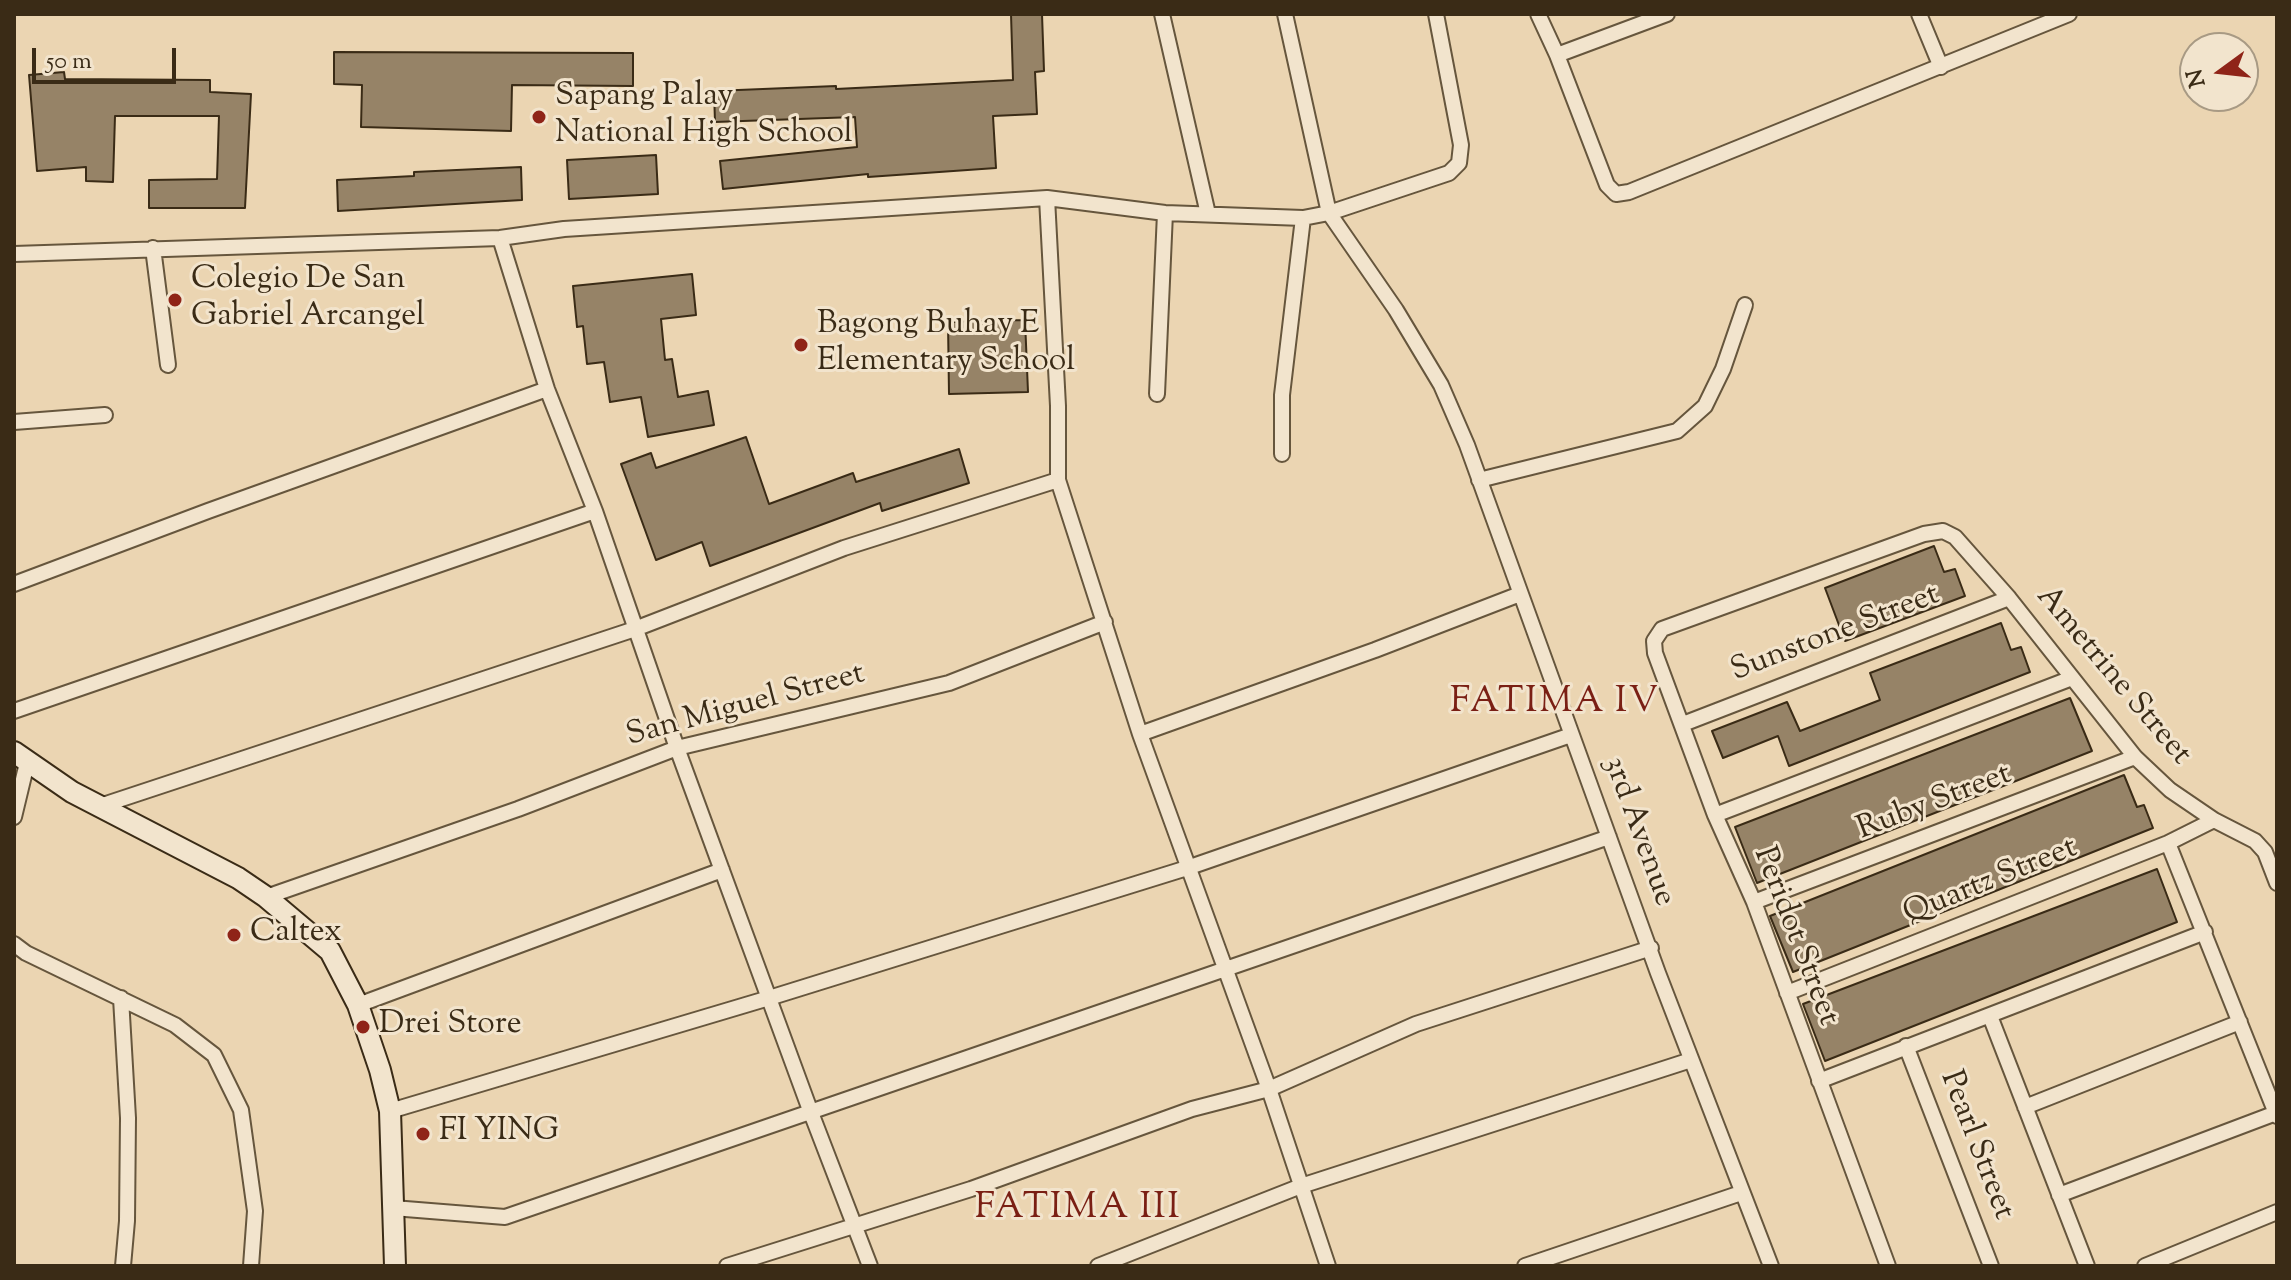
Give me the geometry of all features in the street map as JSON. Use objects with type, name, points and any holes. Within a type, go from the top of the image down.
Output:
[{"type":"main road","points":[[20,758],[72,792],[238,878],[266,897],[330,951],[358,1005],[390,1111],[395,1266]]},
{"type":"street","points":[[1162,14],[1208,214]]},
{"type":"street","points":[[1285,14],[1329,213]]},
{"type":"street","points":[[14,254],[500,238],[564,229],[1047,198],[1165,213],[1303,218],[1329,213],[1449,173],[1459,163],[1461,145],[1436,14]]},
{"type":"street","points":[[1538,14],[1607,185],[1616,194],[1629,192],[2069,14]]},
{"type":"street","points":[[1557,55],[1667,14]]},
{"type":"street","points":[[1919,14],[1941,67]]},
{"type":"street","points":[[1047,198],[1058,406],[1058,480],[1140,734],[1269,1089],[1328,1266]]},
{"type":"street","points":[[1157,394],[1165,213]]},
{"type":"street","name":"3rd Avenue","points":[[1329,213],[1396,310],[1441,385],[1533,622],[1571,735],[1691,1060],[1771,1266]]},
{"type":"street","points":[[1282,454],[1282,395],[1303,218]]},
{"type":"street","points":[[500,238],[547,389],[595,511],[677,748],[870,1266]]},
{"type":"street","points":[[153,248],[168,365]]},
{"type":"street","points":[[1479,480],[1677,431],[1705,406],[1723,369],[1745,305]]},
{"type":"street","points":[[14,584],[547,389]]},
{"type":"street","points":[[14,422],[105,415]]},
{"type":"street","points":[[100,806],[635,629],[844,548],[1058,480]]},
{"type":"street","points":[[14,711],[595,511]]},
{"type":"street","name":"Ametrine Street","points":[[1662,629],[1924,534],[1943,531],[1955,537],[2009,598],[2135,757],[2170,790],[2214,820],[2255,841],[2265,852],[2277,883]]},
{"type":"street","points":[[1140,734],[1375,650],[1520,594]]},
{"type":"street","name":"Sunstone Street","points":[[1683,724],[2009,598]]},
{"type":"street","name":"San Miguel Street","points":[[266,897],[518,809],[677,748],[949,683],[1105,622]]},
{"type":"street","name":"Peridot Street","points":[[1662,629],[1654,641],[1655,653],[1715,815],[1754,902],[1888,1266]]},
{"type":"street","points":[[1715,815],[2072,678]]},
{"type":"street","points":[[390,1111],[769,998],[1187,868],[1571,735]]},
{"type":"street","name":"Ruby Street","points":[[1754,902],[2135,757]]},
{"type":"street","points":[[14,817],[20,758]]},
{"type":"street","name":"Quartz Street","points":[[1787,993],[2168,843],[2214,820]]},
{"type":"street","points":[[393,1208],[505,1217],[1609,837]]},
{"type":"street","points":[[2059,1195],[2276,1114],[2168,843]]},
{"type":"street","points":[[358,1005],[722,870]]},
{"type":"street","points":[[1819,1081],[2205,932]]},
{"type":"street","points":[[14,944],[26,953],[175,1025],[214,1055],[241,1110],[255,1211],[251,1266]]},
{"type":"street","points":[[727,1266],[971,1189],[1192,1109],[1269,1089],[1416,1024],[1651,948]]},
{"type":"street","points":[[121,998],[128,1118],[127,1221],[123,1266]]},
{"type":"street","points":[[1990,1016],[2087,1266]]},
{"type":"street","points":[[2025,1107],[2240,1022]]},
{"type":"street","name":"Pearl Street","points":[[1906,1046],[1991,1266]]},
{"type":"street","points":[[1098,1266],[1301,1186],[1691,1060]]},
{"type":"street","points":[[1525,1266],[1741,1193]]},
{"type":"street","points":[[2145,1266],[2277,1212]]},
{"type":"building","points":[[1011,14],[1042,14],[1044,71],[1035,72],[1037,114],[993,116],[996,168],[868,177],[868,174],[723,189],[720,161],[857,147],[855,117],[715,122],[714,91],[836,86],[836,89],[1013,80]]},
{"type":"building","points":[[334,52],[633,53],[633,86],[512,85],[511,131],[361,127],[362,85],[334,84]]},
{"type":"building","points":[[64,72],[65,79],[210,80],[210,92],[251,94],[245,208],[149,208],[149,180],[217,179],[219,116],[115,116],[113,182],[86,181],[86,167],[37,171],[29,75]]},
{"type":"building","points":[[656,155],[658,194],[569,199],[567,160]]},
{"type":"building","points":[[521,167],[522,200],[338,211],[337,180],[414,176],[414,172]]},
{"type":"building","points":[[692,274],[696,315],[661,319],[665,360],[672,359],[678,397],[708,391],[714,425],[648,437],[641,397],[610,402],[604,362],[587,364],[583,326],[577,327],[573,286]]},
{"type":"building","points":[[1025,320],[1028,392],[949,394],[948,322]]},
{"type":"building","points":[[746,437],[769,504],[853,473],[856,482],[959,449],[969,483],[882,511],[880,503],[710,566],[702,542],[656,560],[621,464],[651,453],[656,468]]},
{"type":"building","points":[[1934,546],[1944,572],[1955,569],[1965,596],[1845,641],[1825,588]]},
{"type":"building","points":[[2001,623],[2011,650],[2021,647],[2030,672],[1789,766],[1778,736],[1723,758],[1712,731],[1787,702],[1800,731],[1880,700],[1870,673]]},
{"type":"building","points":[[2070,698],[2092,751],[1757,883],[1735,827]]},
{"type":"building","points":[[2124,775],[2137,807],[2144,805],[2153,828],[1793,972],[1770,916]]},
{"type":"building","points":[[2157,869],[2177,922],[1825,1061],[1803,1004]]},
{"type":"place","name":"Sapang Palay National High School","points":[[539,117]]},
{"type":"place","name":"Colegio De San Gabriel Arcangel","points":[[175,300]]},
{"type":"place","name":"Bagong Buhay E Elementary School","points":[[801,345]]},
{"type":"place","name":"Caltex","points":[[234,935]]},
{"type":"place","name":"Drei Store","points":[[363,1027]]},
{"type":"place","name":"FI YING","points":[[423,1134]]},
{"type":"district","name":"FATIMA IV","points":[[1555,705]]},
{"type":"district","name":"FATIMA III","points":[[1078,1211]]}]
